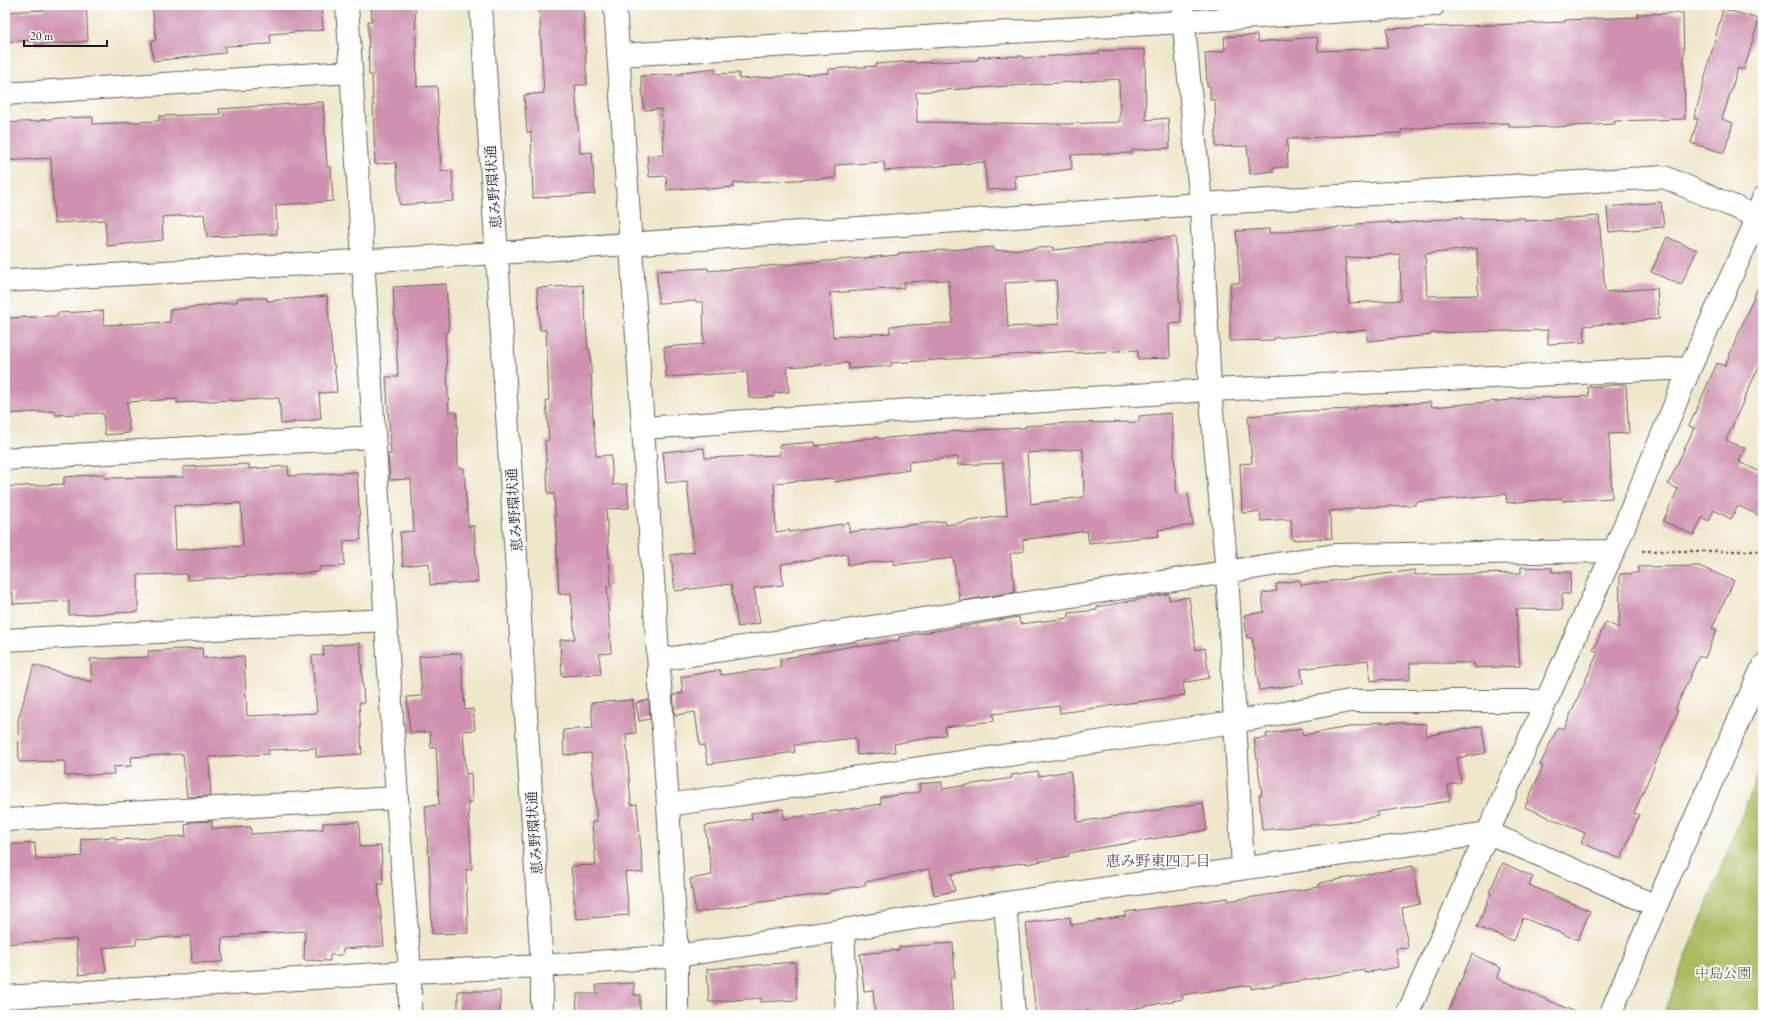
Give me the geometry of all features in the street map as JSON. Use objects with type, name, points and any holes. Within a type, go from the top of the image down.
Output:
[{"type":"street","points":[[347,5],[385,620],[410,972],[410,1015]]},
{"type":"street","name":"恵み野環状通","points":[[481,5],[498,253],[542,966],[542,1015]]},
{"type":"street","points":[[615,5],[668,805],[677,956],[677,1015]]},
{"type":"street","points":[[618,55],[1183,13],[1434,5]]},
{"type":"street","points":[[1183,13],[1201,204],[1210,390],[1227,572],[1243,868]]},
{"type":"street","points":[[5,94],[350,72]]},
{"type":"street","points":[[5,281],[498,253],[1201,204],[1664,177],[1761,211],[1690,368],[1614,551],[1545,701],[1489,833],[1407,1015]]},
{"type":"street","points":[[643,428],[1210,390],[1690,368]]},
{"type":"street","points":[[5,459],[374,437]]},
{"type":"street","points":[[659,660],[1336,555],[1614,551]]},
{"type":"street","points":[[5,640],[385,620]]},
{"type":"street","points":[[1610,1015],[1656,906],[1763,666]]},
{"type":"street","points":[[668,805],[1234,722],[1350,701],[1545,701]]},
{"type":"street","points":[[5,820],[397,798]]},
{"type":"street","points":[[5,997],[410,972],[542,966],[677,956],[1005,903],[1489,833],[1656,906]]},
{"type":"street","points":[[1005,903],[1014,1015]]},
{"type":"street","points":[[843,930],[847,1015]]},
{"type":"path","points":[[1614,551],[1763,551]]},
{"type":"green space","name":"中島公園","points":[[1763,762],[1763,1015],[1663,1015]]},
{"type":"building","points":[[86,5],[88,41],[35,45],[35,40],[5,42],[5,12],[45,10],[45,7]]},
{"type":"building","points":[[152,5],[321,5],[323,30],[270,34],[271,44],[225,46],[225,53],[153,61],[151,41],[156,40]]},
{"type":"building","points":[[371,5],[415,5],[417,87],[437,86],[441,171],[452,170],[454,201],[400,205],[396,163],[375,164],[372,75],[369,75],[368,21],[372,21]]},
{"type":"building","points":[[539,5],[583,5],[587,85],[575,85],[580,153],[592,152],[595,194],[533,198],[531,132],[527,132],[524,95],[544,93]]},
{"type":"building","points":[[1723,9],[1759,19],[1744,70],[1738,68],[1722,119],[1733,123],[1724,153],[1691,143],[1698,119],[1694,119]]},
{"type":"building","points":[[1683,13],[1685,119],[1614,121],[1615,124],[1553,127],[1509,127],[1509,123],[1451,125],[1401,130],[1401,133],[1287,139],[1288,167],[1273,168],[1273,171],[1250,174],[1247,146],[1216,147],[1215,100],[1210,100],[1210,86],[1207,86],[1205,53],[1225,51],[1224,37],[1257,35],[1258,42],[1317,37],[1318,51],[1388,48],[1387,29],[1565,22],[1565,20],[1638,17],[1638,14]]},
{"type":"building","points":[[1145,49],[1146,120],[1168,118],[1170,148],[1132,150],[1132,153],[1071,155],[1072,169],[1015,176],[1016,189],[987,190],[985,162],[885,171],[884,162],[835,165],[836,178],[734,183],[734,187],[707,189],[707,187],[667,190],[666,176],[649,177],[647,156],[664,155],[661,109],[644,110],[641,76],[683,74],[682,72],[716,68],[716,74],[739,73],[739,79],[829,73],[829,69],[876,66],[876,64],[915,61],[915,63],[978,60],[978,57],[1023,56],[1023,58],[1099,53],[1099,51]],"holes":[[[1119,79],[1120,122],[1065,124],[917,122],[916,92]]]},
{"type":"building","points":[[323,102],[327,167],[331,166],[333,201],[276,205],[277,234],[207,237],[204,214],[162,217],[163,240],[107,246],[105,220],[54,223],[51,158],[5,161],[5,123],[40,121],[59,118],[93,117],[93,124],[159,121],[159,116],[220,114],[219,109]]},
{"type":"building","points":[[1661,202],[1664,227],[1609,232],[1607,207]]},
{"type":"building","points":[[1599,216],[1605,292],[1657,288],[1659,319],[1584,326],[1585,342],[1548,344],[1548,330],[1431,333],[1431,335],[1367,341],[1367,330],[1274,338],[1274,340],[1230,341],[1230,283],[1240,283],[1236,231],[1269,229],[1269,233],[1357,226],[1357,224],[1391,222],[1391,224],[1462,217],[1462,219],[1525,218],[1525,221]],"holes":[[[1477,248],[1478,295],[1427,296],[1425,254]],[[1400,254],[1401,300],[1349,303],[1345,258]]]},
{"type":"building","points":[[1175,237],[1181,323],[1169,324],[1170,358],[1138,359],[1138,350],[1073,353],[1073,351],[891,363],[891,366],[849,369],[848,363],[787,367],[789,392],[774,393],[774,397],[749,398],[747,372],[666,377],[664,347],[704,344],[703,302],[658,303],[657,271],[708,268],[708,271],[898,255],[898,253],[994,247],[994,251],[1053,247],[1053,250]],"holes":[[[948,280],[953,323],[890,326],[890,333],[833,337],[830,293],[904,288],[904,282]],[[1056,280],[1059,324],[1008,327],[1005,283]]]},
{"type":"building","points":[[1667,237],[1697,250],[1681,285],[1651,272]]},
{"type":"building","points":[[1763,275],[1763,357],[1726,440],[1745,448],[1739,462],[1763,473],[1763,517],[1738,506],[1731,519],[1714,510],[1709,521],[1702,518],[1694,535],[1663,521],[1678,489],[1668,484],[1694,428],[1689,426],[1717,363],[1725,366]]},
{"type":"building","points":[[446,284],[449,332],[445,333],[449,412],[457,412],[458,468],[464,468],[468,526],[474,526],[478,582],[430,585],[429,563],[403,566],[400,532],[414,531],[411,479],[390,480],[388,454],[391,454],[386,377],[398,377],[393,287]]},
{"type":"building","points":[[583,285],[588,349],[590,349],[596,456],[611,455],[613,485],[627,484],[629,508],[606,509],[611,586],[607,586],[611,653],[599,654],[601,674],[562,676],[560,640],[575,639],[571,593],[559,594],[554,494],[548,494],[545,441],[549,440],[546,401],[549,400],[546,330],[540,330],[537,288]]},
{"type":"building","points":[[327,296],[337,392],[319,393],[321,419],[281,424],[279,398],[177,403],[177,399],[127,402],[129,433],[105,435],[103,413],[55,415],[55,411],[5,414],[5,331],[7,331],[7,318],[57,316],[57,313],[103,311],[104,325],[170,322],[170,310],[237,302],[237,298],[267,298],[267,301]]},
{"type":"building","points":[[1626,384],[1629,433],[1609,434],[1612,498],[1562,501],[1562,498],[1507,503],[1506,494],[1415,502],[1415,505],[1353,508],[1354,509],[1330,511],[1332,538],[1292,540],[1291,519],[1261,521],[1260,512],[1242,513],[1240,464],[1252,463],[1248,416],[1303,411],[1356,409],[1356,407],[1431,402],[1432,407],[1510,399],[1589,396],[1588,387]]},
{"type":"building","points":[[1171,413],[1177,494],[1188,493],[1193,525],[1158,530],[1159,536],[1089,543],[1087,531],[1022,540],[1024,551],[1010,554],[1015,592],[960,601],[953,558],[894,565],[894,560],[848,565],[847,554],[781,564],[783,585],[754,588],[760,623],[738,627],[731,584],[675,591],[671,555],[694,552],[687,481],[666,483],[663,452],[704,448],[705,458],[780,455],[779,445],[815,442],[816,446],[877,437],[878,439],[957,431],[1025,428],[1025,426],[1068,423],[1139,422],[1139,416]],"holes":[[[1083,449],[1084,497],[1031,504],[1027,453]],[[958,457],[958,465],[1003,463],[1007,515],[946,525],[945,521],[849,532],[849,523],[789,532],[789,530],[776,532],[774,483],[834,478],[835,482],[909,470],[908,462]]]},
{"type":"building","points":[[249,464],[249,469],[288,466],[289,476],[357,472],[361,540],[344,541],[344,566],[319,567],[319,572],[187,580],[187,574],[138,575],[138,612],[69,615],[69,601],[13,604],[13,593],[5,594],[5,487],[64,484],[64,477],[104,474],[104,478],[183,477],[183,467]],"holes":[[[241,503],[243,546],[176,550],[174,506]]]},
{"type":"building","points":[[1699,566],[1734,581],[1712,628],[1717,630],[1705,658],[1699,656],[1675,710],[1678,711],[1634,813],[1639,815],[1621,859],[1581,843],[1585,833],[1525,807],[1543,766],[1540,765],[1558,727],[1564,729],[1598,652],[1593,650],[1606,622],[1619,628],[1620,574],[1638,573],[1638,567]]},
{"type":"building","points":[[1521,567],[1552,568],[1552,572],[1571,572],[1570,594],[1562,594],[1562,610],[1516,609],[1520,666],[1475,668],[1474,663],[1410,663],[1410,680],[1385,680],[1386,679],[1371,681],[1368,660],[1301,669],[1303,684],[1259,690],[1252,638],[1247,638],[1244,615],[1264,612],[1262,593],[1277,591],[1276,584],[1300,580],[1301,585],[1415,570],[1415,575],[1521,573]]},
{"type":"building","points":[[1169,594],[1169,600],[1189,597],[1196,650],[1205,648],[1209,678],[1183,683],[1185,695],[1060,713],[1059,706],[993,714],[994,721],[945,727],[946,735],[894,744],[895,752],[857,755],[856,738],[794,745],[795,752],[708,764],[704,745],[700,746],[695,712],[675,715],[673,695],[683,693],[681,677],[720,670],[721,675],[781,667],[780,659],[859,645],[859,647],[899,640],[899,637],[1019,617],[1020,624],[1069,618],[1069,613],[1097,610],[1097,607]]},
{"type":"building","points":[[360,643],[364,703],[359,703],[362,754],[316,757],[316,748],[268,750],[269,754],[209,757],[211,796],[187,797],[183,754],[131,757],[132,766],[113,767],[114,774],[65,776],[65,761],[19,762],[18,720],[34,665],[92,682],[90,659],[149,657],[148,651],[202,648],[203,658],[244,656],[247,716],[317,713],[312,656],[324,655],[323,646]]},
{"type":"building","points":[[461,653],[465,710],[473,709],[475,730],[463,731],[466,774],[471,773],[472,802],[468,802],[472,869],[466,870],[468,933],[432,934],[425,806],[439,805],[436,747],[431,748],[430,732],[410,733],[407,697],[422,696],[419,656]]},
{"type":"building","points":[[633,700],[636,733],[626,734],[631,805],[637,804],[643,873],[625,872],[629,915],[576,919],[571,866],[596,865],[592,822],[597,821],[591,753],[564,755],[563,730],[593,728],[591,703]]},
{"type":"building","points":[[649,700],[650,719],[639,721],[636,703]]},
{"type":"building","points":[[1378,722],[1427,724],[1426,736],[1482,726],[1486,753],[1457,758],[1461,782],[1448,785],[1450,801],[1377,812],[1378,816],[1352,821],[1262,830],[1259,795],[1262,795],[1254,739],[1267,738],[1266,734],[1302,728],[1303,735]]},
{"type":"building","points":[[1038,771],[1039,776],[1070,771],[1078,822],[1203,803],[1207,830],[1068,853],[1069,856],[1026,864],[1026,862],[951,874],[955,891],[934,895],[929,869],[865,882],[866,885],[830,891],[830,893],[761,902],[696,913],[690,879],[712,875],[705,826],[752,819],[751,813],[783,809],[784,819],[881,804],[881,797],[920,792],[919,784],[942,782],[942,789],[1012,778],[1011,775]]},
{"type":"building","points":[[212,821],[212,829],[251,827],[251,834],[323,829],[323,823],[359,822],[360,847],[381,846],[383,884],[378,884],[384,946],[343,949],[342,955],[330,955],[330,961],[304,960],[305,931],[241,935],[241,937],[222,938],[223,962],[192,963],[190,936],[136,939],[136,945],[103,948],[106,972],[79,975],[76,939],[5,944],[5,845],[35,843],[36,860],[82,856],[81,839],[116,837],[116,840],[186,836],[185,825],[189,824],[189,822]]},
{"type":"building","points":[[1503,863],[1533,877],[1529,885],[1590,911],[1578,940],[1523,918],[1513,941],[1477,927],[1491,893],[1489,892]]},
{"type":"building","points":[[1413,866],[1420,904],[1402,908],[1408,948],[1396,949],[1399,967],[1364,973],[1364,970],[1251,989],[1251,985],[1182,995],[1183,999],[1090,1015],[1088,1010],[1053,1015],[1036,1015],[1026,923],[1070,917],[1071,925],[1126,916],[1125,912],[1228,898],[1228,901],[1319,887],[1319,883]]},
{"type":"building","points":[[953,943],[955,978],[950,978],[953,1015],[875,1015],[873,990],[864,991],[860,954],[899,950],[899,947]]},
{"type":"building","points":[[1472,954],[1501,968],[1497,978],[1582,1015],[1447,1015]]},
{"type":"building","points":[[795,962],[797,1000],[761,1002],[761,998],[709,1002],[707,969]]},
{"type":"building","points":[[634,983],[634,995],[640,995],[640,1011],[576,1015],[577,994],[597,994],[596,985]]},
{"type":"building","points":[[458,991],[500,991],[500,1015],[458,1015]]},
{"type":"district","name":"恵み野東四丁目","points":[[1158,861]]}]
